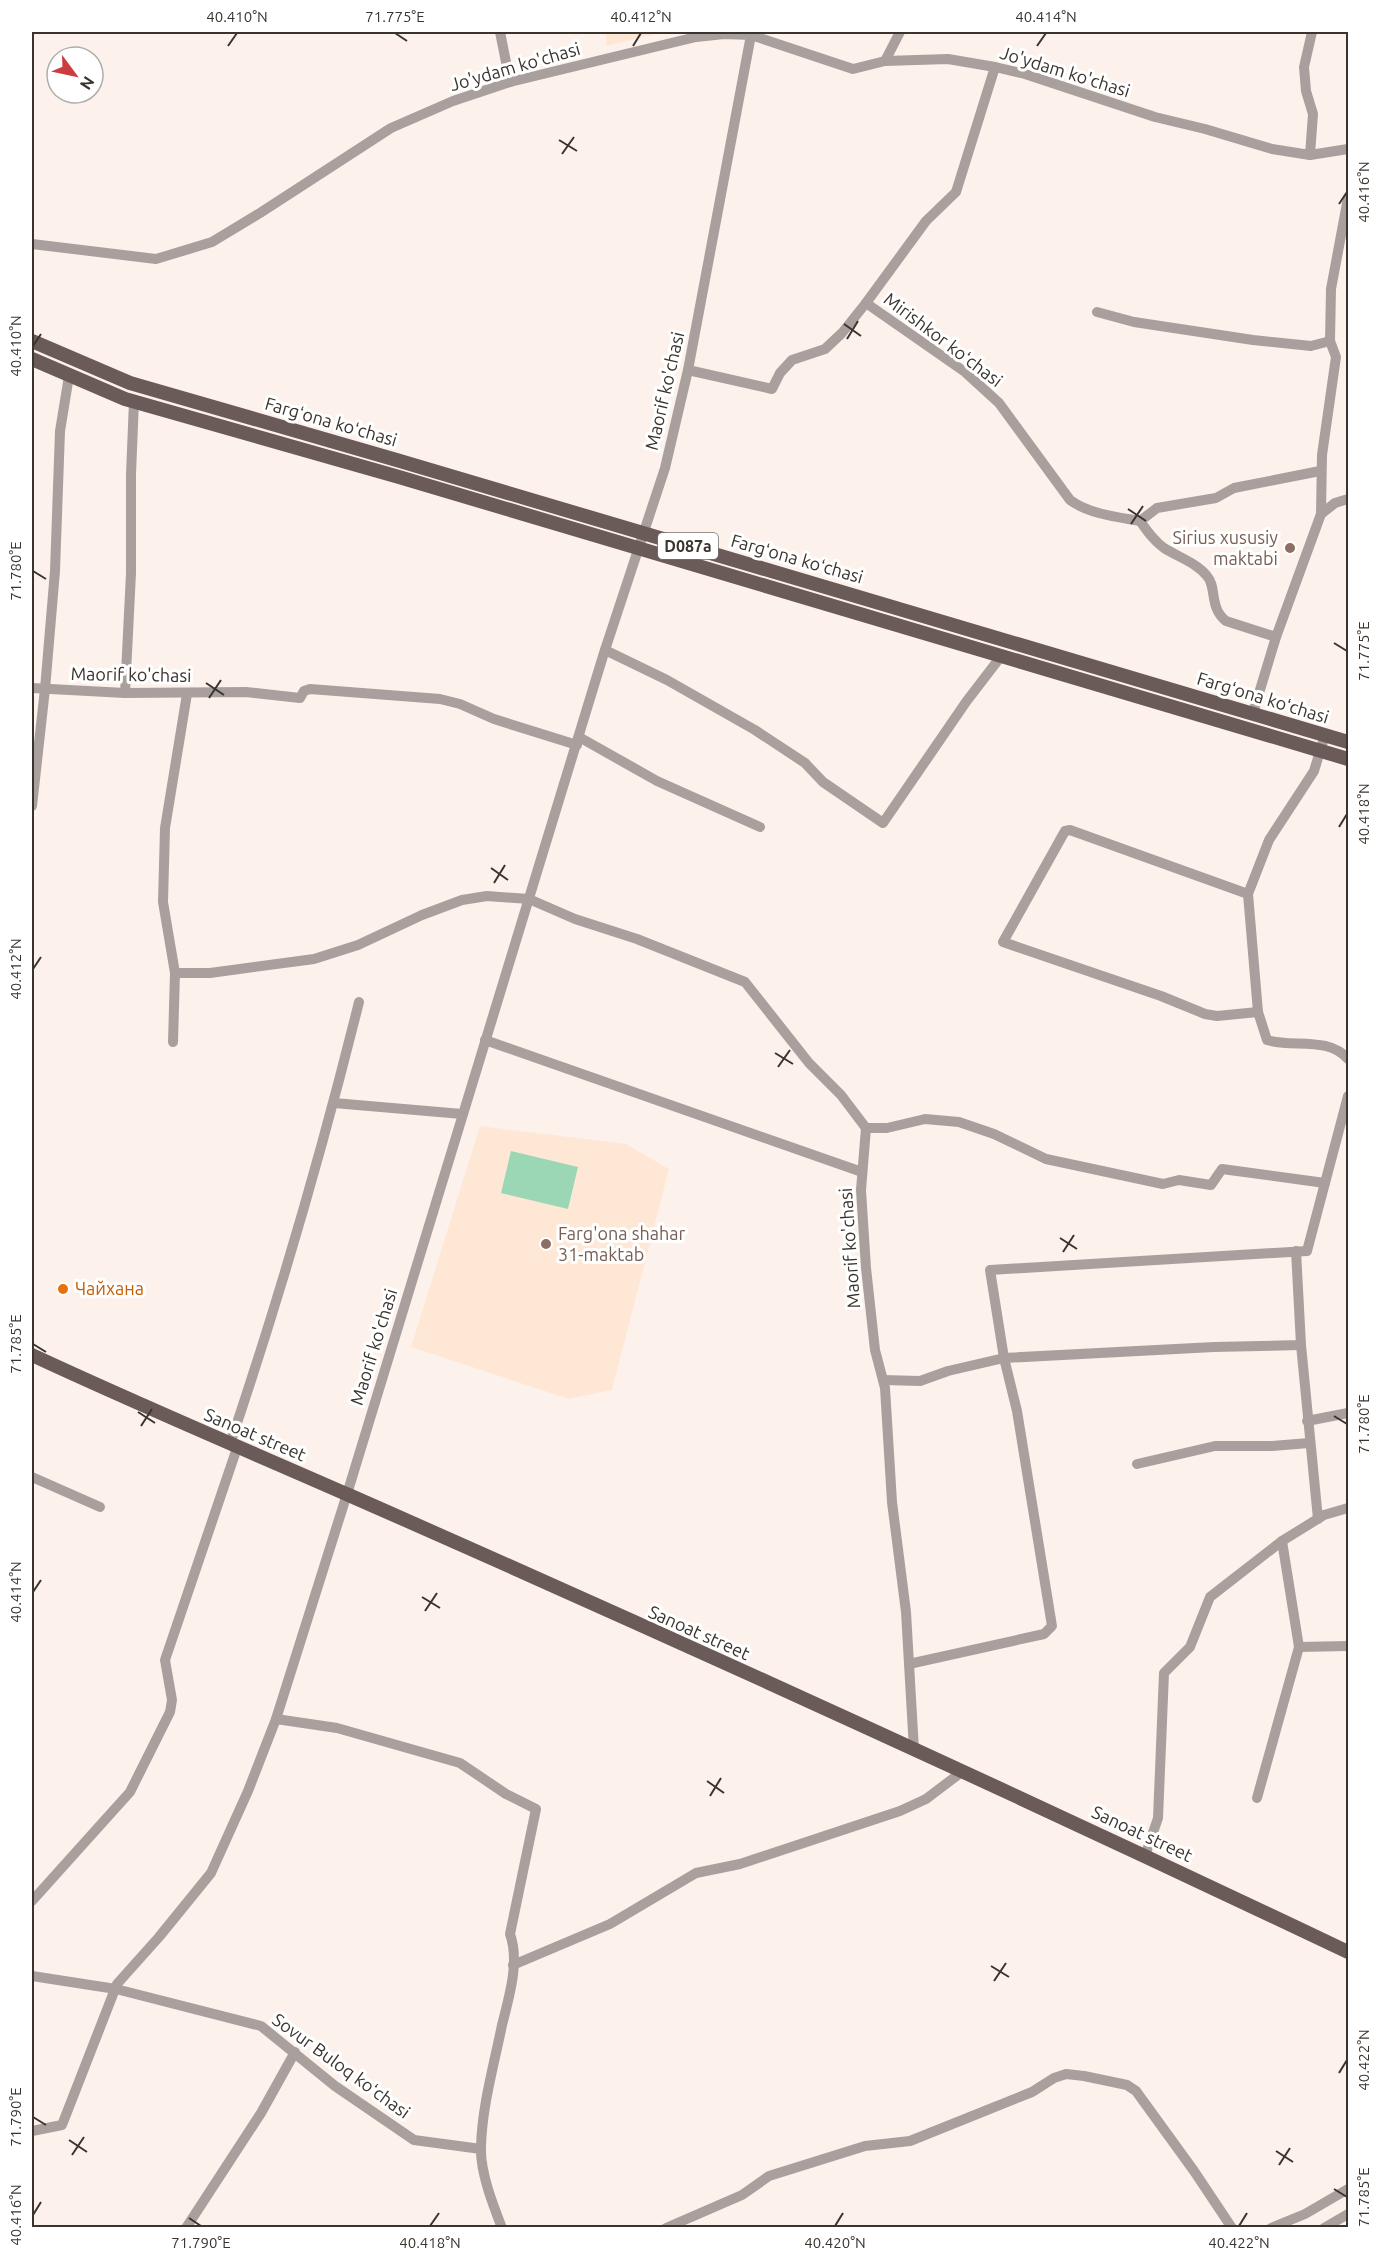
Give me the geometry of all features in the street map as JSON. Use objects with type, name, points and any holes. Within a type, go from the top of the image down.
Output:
[{"type":"main road","name":"Fargʻona koʻchasi","points":[[32,341],[130,383],[643,532],[1348,742]]},
{"type":"main road","name":"Fargʻona koʻchasi","points":[[32,359],[134,401],[1348,759]]},
{"type":"main road","name":"Sanoat street","points":[[32,1355],[963,1771],[1348,1952]]},
{"type":"street","points":[[500,32],[510,82]]},
{"type":"street","points":[[885,61],[900,32]]},
{"type":"street","points":[[1310,155],[1313,114],[1306,91],[1304,67],[1312,32]]},
{"type":"street","name":"Jo'ydam ko'chasi","points":[[32,244],[156,259],[212,242],[391,128],[453,101],[510,82],[696,37],[724,34],[751,35],[853,69],[885,61],[948,59],[995,67],[1025,74],[1155,117],[1272,149],[1310,155],[1348,148]]},
{"type":"street","name":"Maorif ko'chasi","points":[[32,2131],[62,2125],[117,1984],[211,1873],[248,1791],[276,1719],[605,650],[664,468],[688,370],[751,35]]},
{"type":"street","name":"Mirishkor koʻchasi","points":[[995,67],[956,192],[926,221],[866,303],[927,344],[999,403],[1070,500],[1077,505],[1110,516],[1140,520]]},
{"type":"street","points":[[1253,713],[1276,637],[1321,514],[1320,471],[1336,357],[1330,341],[1331,289],[1348,198]]},
{"type":"street","points":[[688,370],[772,389],[780,374],[792,360],[825,349],[842,333],[866,303]]},
{"type":"street","points":[[1097,312],[1134,322],[1253,340],[1311,346],[1330,341]]},
{"type":"street","points":[[32,806],[55,571],[60,431],[69,376]]},
{"type":"street","points":[[125,693],[131,573],[134,401]]},
{"type":"street","points":[[1276,637],[1226,621],[1219,616],[1210,579],[1202,570],[1155,541],[1140,520],[1157,508],[1216,498],[1234,488],[1320,471]]},
{"type":"street","points":[[1321,514],[1335,503],[1348,499]]},
{"type":"street","points":[[605,650],[667,680],[755,730],[805,763],[823,782],[883,823],[966,702],[1002,656]]},
{"type":"street","name":"Maorif ko'chasi","points":[[32,688],[125,693],[246,692],[300,698],[304,690],[310,689],[440,699],[460,704],[494,718],[578,741]]},
{"type":"street","points":[[174,1042],[175,973],[163,902],[165,828],[187,694]]},
{"type":"street","points":[[1325,735],[1314,771],[1269,840],[1248,894],[1258,1012],[1267,1040],[1278,1043],[1328,1046],[1348,1059]]},
{"type":"street","points":[[578,741],[657,781],[760,826]]},
{"type":"street","points":[[1248,894],[1070,830],[1065,831],[1003,942],[1161,996],[1205,1014],[1235,1016],[1258,1012]]},
{"type":"street","points":[[175,973],[210,973],[314,959],[358,945],[422,915],[462,900],[487,896],[528,899],[575,920],[637,939],[745,982],[809,1063],[841,1095],[866,1128],[887,1128],[925,1119],[960,1122],[994,1134],[1046,1159],[1163,1184],[1179,1180],[1211,1185],[1222,1169],[1325,1183]]},
{"type":"street","points":[[32,1901],[130,1792],[170,1712],[172,1700],[165,1660],[233,1446],[334,1103],[359,1002]]},
{"type":"street","points":[[485,1040],[862,1172]]},
{"type":"street","points":[[909,1664],[1044,1635],[1052,1626],[1017,1411],[1004,1358],[990,1269],[1307,1251],[1348,1096]]},
{"type":"street","points":[[334,1103],[462,1114]]},
{"type":"street","name":"Maorif ko'chasi","points":[[866,1128],[861,1190],[866,1268],[875,1350],[883,1380],[892,1502],[906,1611],[914,1750]]},
{"type":"street","points":[[1296,1251],[1300,1345],[1318,1519]]},
{"type":"street","points":[[883,1380],[920,1381],[948,1371],[1004,1358],[1300,1345]]},
{"type":"street","points":[[1307,1421],[1348,1413]]},
{"type":"street","points":[[1137,1464],[1215,1446],[1272,1446],[1309,1443]]},
{"type":"street","points":[[32,1477],[100,1507]]},
{"type":"street","points":[[1145,1856],[1158,1818],[1164,1673],[1190,1647],[1210,1598],[1282,1541],[1318,1519],[1348,1508]]},
{"type":"street","points":[[1257,1798],[1299,1647],[1282,1541]]},
{"type":"street","points":[[1299,1647],[1348,1646]]},
{"type":"street","points":[[276,1719],[337,1728],[460,1763],[506,1794],[536,1809],[510,1934],[514,1944],[512,1982],[487,2093],[481,2149],[490,2198],[502,2228]]},
{"type":"street","points":[[513,1965],[610,1924],[696,1873],[740,1864],[900,1811],[926,1799],[963,1771]]},
{"type":"street","name":"Sovur Buloq koʻchasi","points":[[32,1976],[116,1989],[261,2026],[335,2086],[414,2140],[481,2149]]},
{"type":"street","points":[[186,2228],[261,2113],[295,2052]]},
{"type":"street","points":[[666,2228],[742,2195],[769,2176],[865,2146],[910,2141],[1032,2092],[1054,2078],[1066,2074],[1127,2085],[1136,2091],[1232,2228]]},
{"type":"street","points":[[1271,2228],[1305,2214],[1348,2189]]},
{"type":"street","points":[[1324,2228],[1348,2214]]},
{"type":"shaded area","points":[[606,32],[665,32],[606,46]]},
{"type":"shaded area","name":"Farg'ona shahar 31-maktab","points":[[480,1126],[626,1144],[669,1169],[612,1390],[569,1399],[411,1347]]},
{"type":"green space","points":[[511,1151],[578,1167],[568,1209],[501,1193]]},
{"type":"place","name":"Sirius xususiy maktabi","points":[[1290,548]]},
{"type":"place","name":"Farg'ona shahar 31-maktab","points":[[546,1244]]},
{"type":"place","name":"Чайхана","points":[[63,1289]]}]
